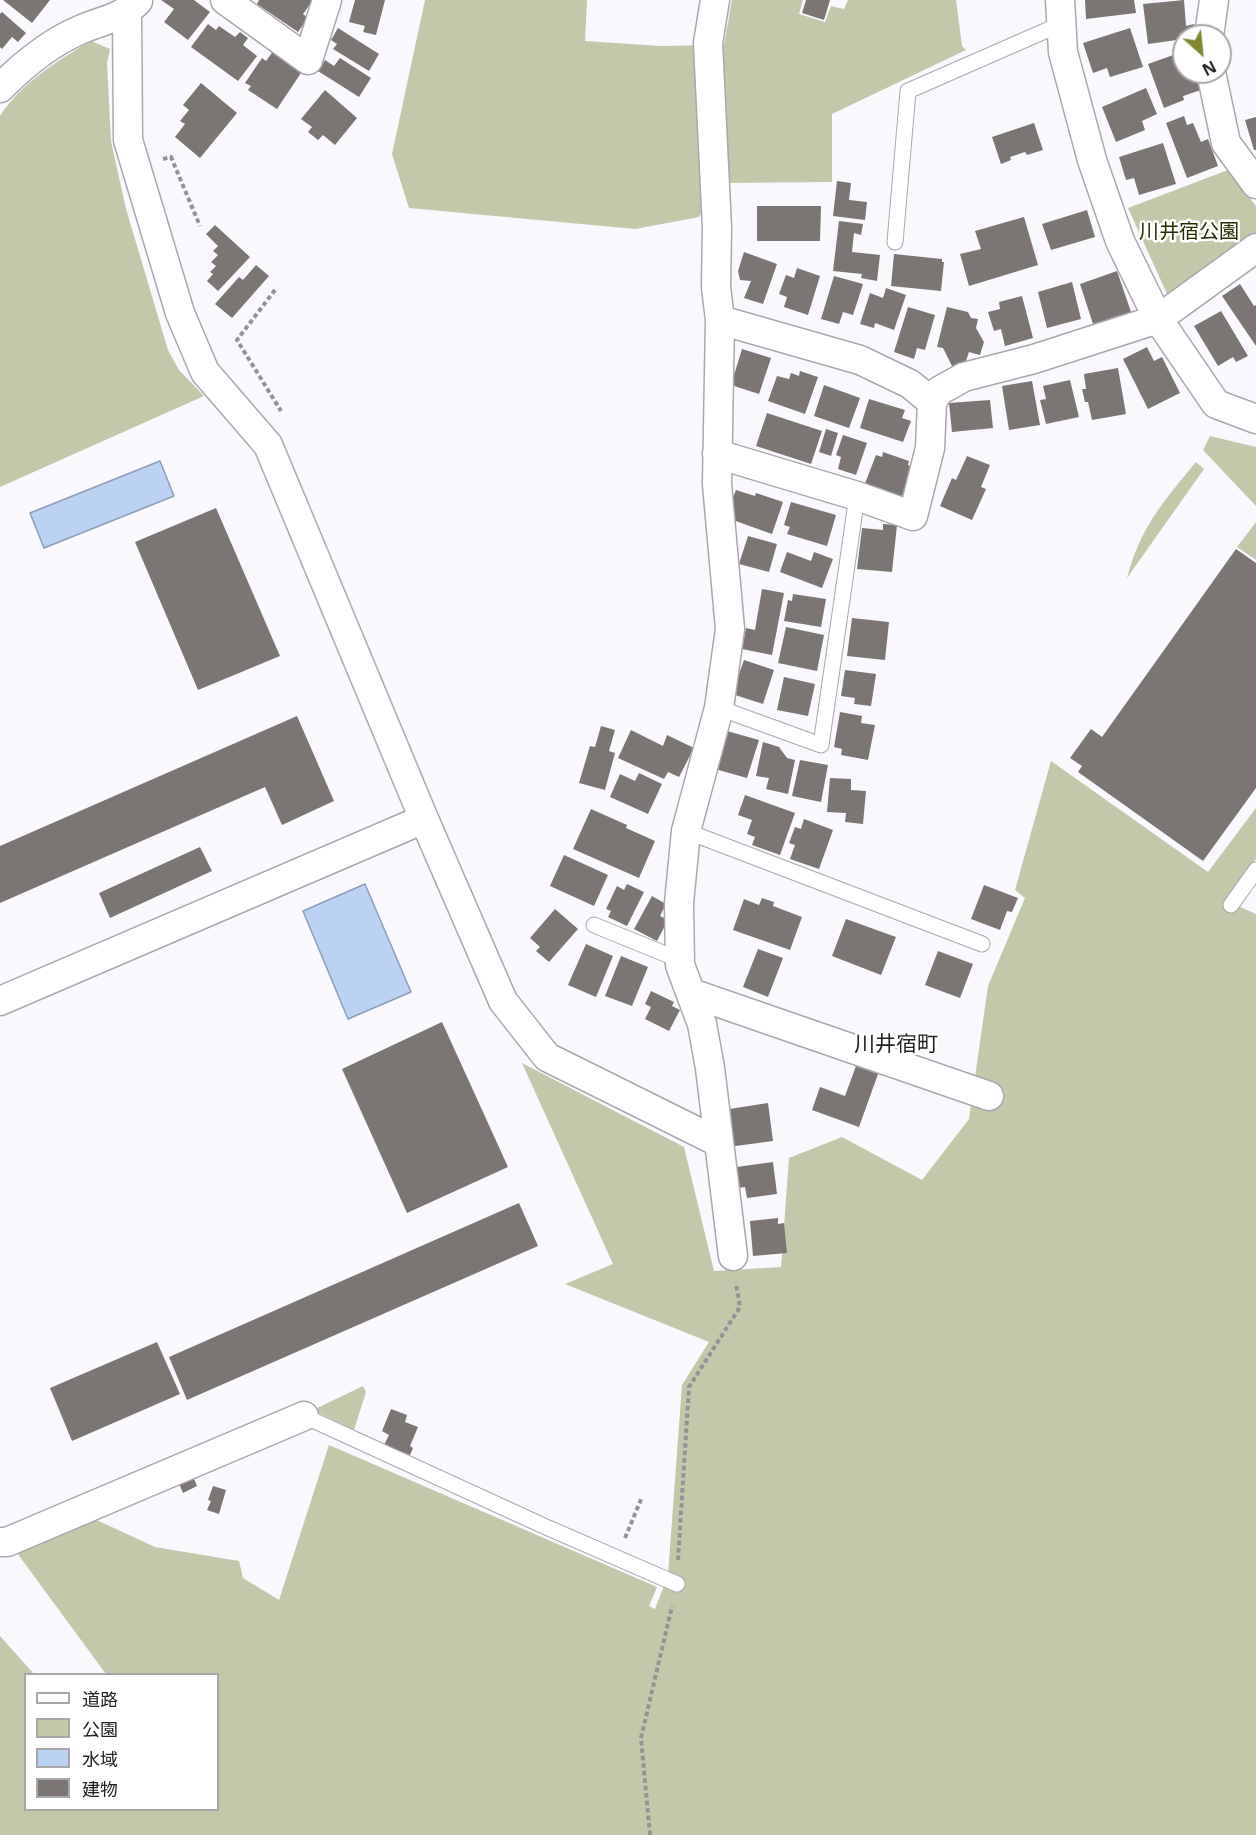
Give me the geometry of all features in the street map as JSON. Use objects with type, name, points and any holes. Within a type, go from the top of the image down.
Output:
[{"type":"street","points":[[225,0],[308,60],[327,0]]},
{"type":"street","points":[[715,0],[708,43],[717,228],[716,287],[720,320],[717,484],[730,629],[719,708],[686,831],[679,903],[680,960],[702,1024],[710,1068],[733,1256]]},
{"type":"street","points":[[1211,24],[1214,0]]},
{"type":"street","points":[[0,88],[26,62],[78,30],[134,6],[128,140],[180,313],[205,372],[268,445],[424,819],[503,1001],[547,1057],[718,1142]]},
{"type":"street","points":[[1061,12],[1063,52],[1092,160],[1120,241],[1158,319],[1216,404],[1256,419]]},
{"type":"street","points":[[1214,84],[1226,143],[1256,184]]},
{"type":"street","points":[[717,454],[857,496],[913,516],[930,448],[932,402],[939,391],[964,377],[1034,359],[1158,319],[1256,248]]},
{"type":"street","points":[[720,320],[860,360],[910,384],[932,402]]},
{"type":"street","points":[[0,1001],[424,819]]},
{"type":"street","points":[[691,993],[988,1096]]},
{"type":"street","points":[[0,1542],[7,1542],[304,1416]]},
{"type":"lane","points":[[895,242],[908,91],[1061,12]]},
{"type":"lane","points":[[719,708],[821,745],[857,496]]},
{"type":"lane","points":[[686,831],[982,944]]},
{"type":"lane","points":[[1231,905],[1256,870]]},
{"type":"lane","points":[[594,926],[680,960]]},
{"type":"lane","points":[[304,1416],[677,1584]]},
{"type":"path","points":[[171,158],[200,226]]},
{"type":"path","points":[[275,290],[237,340],[284,416]]},
{"type":"path","points":[[650,1835],[641,1738],[677,1584],[689,1387],[740,1307],[733,1256]]},
{"type":"path","points":[[642,1497],[622,1545],[647,1571]]},
{"type":"green space","points":[[425,0],[587,0],[585,41],[660,46],[724,45],[732,0],[803,0],[799,14],[825,22],[831,6],[844,9],[848,0],[956,0],[962,46],[966,50],[832,114],[832,182],[719,183],[699,217],[635,229],[409,208],[392,154]]},
{"type":"green space","points":[[91,41],[110,49],[107,63],[111,141],[126,209],[168,350],[179,370],[204,396],[0,487],[0,116],[29,83]]},
{"type":"green space","name":"川井宿公園","points":[[1228,170],[1256,206],[1256,235],[1168,296],[1128,208]]},
{"type":"green space","points":[[1210,436],[1256,447],[1256,506],[1203,450]]},
{"type":"green space","points":[[1196,462],[1204,469],[1127,578],[1132,560],[1154,516]]},
{"type":"green space","points":[[1256,522],[1256,560],[1237,547]]},
{"type":"green space","points":[[1051,761],[1208,872],[1256,808],[1256,859],[1233,892],[1240,907],[1256,914],[1256,1835],[0,1835],[0,1636],[33,1673],[24,1673],[24,1811],[219,1811],[219,1673],[105,1673],[17,1553],[90,1517],[155,1547],[239,1561],[243,1578],[279,1600],[329,1445],[657,1587],[649,1606],[655,1609],[668,1575],[682,1385],[709,1342],[565,1284],[613,1264],[522,1063],[684,1147],[714,1271],[781,1267],[789,1158],[842,1137],[922,1180],[969,1119],[988,986],[1025,898],[1015,890]]},
{"type":"green space","points":[[363,1386],[366,1392],[354,1430],[313,1410]]},
{"type":"water","points":[[160,461],[174,496],[44,548],[30,513]]},
{"type":"water","points":[[365,884],[411,992],[348,1019],[303,911]]},
{"type":"building","points":[[3,0],[50,0],[32,23]]},
{"type":"building","points":[[161,0],[194,0],[210,12],[188,40],[164,22],[174,9]]},
{"type":"building","points":[[259,0],[313,0],[303,14],[308,18],[298,32],[257,4]]},
{"type":"building","points":[[355,0],[385,0],[376,35],[363,32],[365,26],[349,22]]},
{"type":"building","points":[[806,0],[830,0],[824,20],[802,13]]},
{"type":"building","points":[[1085,0],[1134,0],[1136,13],[1086,19]]},
{"type":"building","points":[[1184,0],[1186,24],[1172,24],[1172,41],[1148,44],[1143,4]]},
{"type":"building","points":[[2,12],[26,33],[18,42],[12,37],[2,49],[0,47],[0,14]]},
{"type":"building","points":[[208,24],[216,30],[219,26],[235,37],[240,32],[248,38],[243,45],[257,56],[238,81],[191,47]]},
{"type":"building","points":[[338,28],[379,54],[369,71],[333,49],[337,44],[331,40]]},
{"type":"building","points":[[1130,28],[1143,67],[1110,77],[1107,68],[1093,73],[1083,43]]},
{"type":"building","points":[[274,50],[303,70],[277,109],[248,90],[251,86],[245,83],[262,58],[266,61]]},
{"type":"building","points":[[1172,55],[1172,84],[1202,84],[1204,89],[1183,96],[1184,100],[1164,108],[1148,64]]},
{"type":"building","points":[[340,58],[371,78],[359,97],[318,71],[325,60],[334,66]]},
{"type":"building","points":[[201,83],[237,113],[200,158],[175,137],[185,124],[180,121],[189,110],[183,105]]},
{"type":"building","points":[[1146,88],[1157,114],[1142,121],[1145,130],[1116,142],[1102,107]]},
{"type":"building","points":[[325,90],[357,118],[335,145],[323,135],[318,140],[308,132],[312,127],[301,119]]},
{"type":"building","points":[[1184,116],[1187,125],[1193,123],[1201,142],[1208,139],[1218,166],[1187,178],[1166,123]]},
{"type":"building","points":[[1256,117],[1256,150],[1254,150],[1245,120]]},
{"type":"building","points":[[1034,123],[1043,150],[1010,157],[1011,160],[1001,164],[992,137]]},
{"type":"building","points":[[1163,143],[1176,184],[1139,195],[1134,178],[1126,180],[1119,157]]},
{"type":"building","points":[[837,181],[851,183],[849,200],[867,202],[865,220],[833,216]]},
{"type":"building","points":[[757,206],[821,206],[820,241],[757,241]]},
{"type":"building","points":[[1087,210],[1095,237],[1051,250],[1042,224]]},
{"type":"building","points":[[1024,217],[1038,265],[969,286],[960,254],[981,249],[975,231]]},
{"type":"building","points":[[839,221],[863,224],[861,235],[854,233],[852,252],[880,255],[877,281],[861,278],[862,274],[833,271]]},
{"type":"building","points":[[215,225],[250,257],[218,291],[207,281],[213,274],[210,272],[216,266],[211,262],[218,255],[213,251],[218,246],[206,234]]},
{"type":"building","points":[[744,252],[777,264],[763,304],[744,298],[751,281],[740,280],[738,271]]},
{"type":"building","points":[[894,254],[942,259],[944,262],[941,291],[891,286]]},
{"type":"building","points":[[256,265],[269,276],[232,318],[215,304],[239,277],[243,280]]},
{"type":"building","points":[[797,268],[820,276],[808,315],[784,307],[787,297],[779,294],[786,275],[794,278]]},
{"type":"building","points":[[1117,271],[1131,312],[1093,324],[1080,284]]},
{"type":"building","points":[[834,276],[863,284],[853,315],[843,312],[839,324],[821,319]]},
{"type":"building","points":[[1072,282],[1081,319],[1047,328],[1038,292]]},
{"type":"building","points":[[1240,284],[1254,306],[1256,305],[1256,346],[1222,296]]},
{"type":"building","points":[[886,288],[906,295],[894,330],[875,323],[874,328],[860,324],[870,293],[883,298]]},
{"type":"building","points":[[1022,296],[1033,338],[1005,346],[1001,329],[994,331],[988,312],[1000,309],[999,302]]},
{"type":"building","points":[[908,307],[935,315],[925,350],[917,348],[914,359],[894,352]]},
{"type":"building","points":[[947,307],[968,312],[971,318],[978,319],[976,328],[984,342],[980,355],[969,352],[966,361],[953,368],[943,348],[937,347]]},
{"type":"building","points":[[1221,311],[1248,356],[1236,362],[1233,357],[1218,366],[1194,326]]},
{"type":"building","points":[[1147,347],[1154,361],[1162,357],[1180,393],[1148,409],[1123,359]]},
{"type":"building","points":[[742,349],[771,358],[759,394],[731,385]]},
{"type":"building","points":[[1118,368],[1126,414],[1092,420],[1082,389],[1086,389],[1084,374]]},
{"type":"building","points":[[800,371],[818,377],[805,414],[768,401],[777,376],[789,379],[791,373],[799,376]]},
{"type":"building","points":[[1070,380],[1079,417],[1046,424],[1040,400],[1046,399],[1043,386]]},
{"type":"building","points":[[1032,381],[1040,425],[1009,430],[1002,386]]},
{"type":"building","points":[[824,385],[860,398],[849,428],[814,416]]},
{"type":"building","points":[[869,399],[905,410],[902,418],[911,421],[903,442],[860,428]]},
{"type":"building","points":[[990,400],[993,428],[952,432],[949,403]]},
{"type":"building","points":[[767,413],[822,431],[811,464],[756,446]]},
{"type":"building","points":[[826,429],[838,433],[831,456],[819,452]]},
{"type":"building","points":[[843,435],[867,443],[856,475],[838,469],[841,457],[836,455]]},
{"type":"building","points":[[883,452],[909,461],[908,465],[912,467],[901,499],[864,486],[876,455],[882,457]]},
{"type":"building","points":[[967,456],[990,465],[981,487],[986,489],[972,520],[940,506],[952,478],[956,480]]},
{"type":"building","points":[[736,490],[755,496],[756,493],[783,502],[772,534],[730,519],[734,507],[730,505]]},
{"type":"building","points":[[791,502],[836,515],[827,546],[787,534],[790,527],[784,525]]},
{"type":"building","points":[[216,508],[280,656],[198,690],[135,542]]},
{"type":"building","points":[[883,524],[897,525],[892,572],[857,569],[862,528],[883,530]]},
{"type":"building","points":[[748,536],[777,544],[769,572],[739,564]]},
{"type":"building","points":[[1236,549],[1256,563],[1256,788],[1203,861],[1078,772],[1082,766],[1070,758],[1091,729],[1102,737]]},
{"type":"building","points":[[787,552],[811,561],[814,552],[833,559],[822,588],[780,572]]},
{"type":"building","points":[[762,589],[784,593],[772,655],[742,649],[746,628],[755,630]]},
{"type":"building","points":[[793,594],[826,599],[821,627],[784,621],[788,600],[792,601]]},
{"type":"building","points":[[852,618],[889,622],[885,660],[847,656]]},
{"type":"building","points":[[786,627],[824,635],[817,671],[778,663]]},
{"type":"building","points":[[744,660],[774,670],[763,704],[732,694]]},
{"type":"building","points":[[845,670],[876,674],[871,706],[854,704],[855,698],[841,696]]},
{"type":"building","points":[[784,677],[815,684],[808,716],[777,710]]},
{"type":"building","points":[[840,712],[862,716],[861,723],[875,725],[868,760],[841,755],[842,749],[834,747]]},
{"type":"building","points":[[297,716],[334,801],[282,825],[265,787],[0,903],[0,846]]},
{"type":"building","points":[[601,726],[615,730],[609,751],[615,753],[605,790],[579,783],[590,746],[595,747]]},
{"type":"building","points":[[631,730],[663,746],[667,735],[694,748],[679,777],[668,772],[664,779],[618,758]]},
{"type":"building","points":[[727,731],[759,740],[747,778],[715,769]]},
{"type":"building","points":[[763,742],[779,747],[787,758],[795,760],[788,794],[766,789],[769,778],[756,776]]},
{"type":"building","points":[[800,760],[828,765],[821,802],[792,796]]},
{"type":"building","points":[[639,773],[662,784],[648,814],[610,797],[620,774],[635,781]]},
{"type":"building","points":[[830,778],[851,779],[851,790],[866,791],[863,824],[845,822],[846,813],[827,812]]},
{"type":"building","points":[[745,795],[795,813],[780,855],[752,845],[755,837],[747,834],[752,820],[738,815]]},
{"type":"building","points":[[591,809],[655,841],[639,878],[573,849]]},
{"type":"building","points":[[804,819],[833,830],[819,869],[790,859],[795,845],[789,843],[795,827],[801,829]]},
{"type":"building","points":[[200,847],[212,871],[110,918],[99,893]]},
{"type":"building","points":[[564,855],[608,875],[594,906],[550,886]]},
{"type":"building","points":[[627,884],[644,892],[627,926],[608,917],[611,911],[606,909],[617,886],[624,890]]},
{"type":"building","points":[[984,885],[1018,898],[1012,912],[1007,911],[1000,930],[971,919]]},
{"type":"building","points":[[652,896],[666,904],[660,916],[668,920],[657,941],[634,929]]},
{"type":"building","points":[[762,898],[774,902],[773,906],[802,917],[790,950],[733,930],[744,899],[759,905]]},
{"type":"building","points":[[555,909],[578,929],[549,962],[536,951],[540,947],[530,938]]},
{"type":"building","points":[[846,919],[896,937],[881,975],[832,956]]},
{"type":"building","points":[[586,944],[613,956],[596,997],[568,985]]},
{"type":"building","points":[[758,949],[783,958],[768,997],[743,987]]},
{"type":"building","points":[[938,951],[973,964],[960,998],[925,985]]},
{"type":"building","points":[[621,956],[648,967],[632,1006],[605,996]]},
{"type":"building","points":[[651,991],[674,1002],[672,1006],[680,1010],[669,1031],[645,1019],[651,1007],[645,1004]]},
{"type":"building","points":[[442,1022],[508,1167],[407,1213],[342,1069]]},
{"type":"building","points":[[856,1066],[878,1074],[859,1127],[812,1110],[820,1087],[845,1096]]},
{"type":"building","points":[[768,1103],[773,1141],[728,1147],[723,1110]]},
{"type":"building","points":[[773,1162],[777,1194],[747,1198],[745,1187],[732,1189],[729,1168]]},
{"type":"building","points":[[519,1203],[538,1246],[187,1400],[169,1357]]},
{"type":"building","points":[[778,1218],[778,1224],[784,1223],[787,1253],[753,1256],[750,1221]]},
{"type":"building","points":[[157,1342],[180,1394],[72,1441],[50,1388]]},
{"type":"building","points":[[391,1409],[407,1415],[405,1422],[418,1427],[410,1446],[413,1448],[410,1455],[384,1445],[389,1435],[382,1431]]},
{"type":"building","points":[[192,1474],[197,1486],[183,1493],[178,1481]]},
{"type":"building","points":[[213,1486],[226,1490],[219,1514],[207,1510]]},
{"type":"district","name":"川井宿町","points":[[896,1045]]}]
